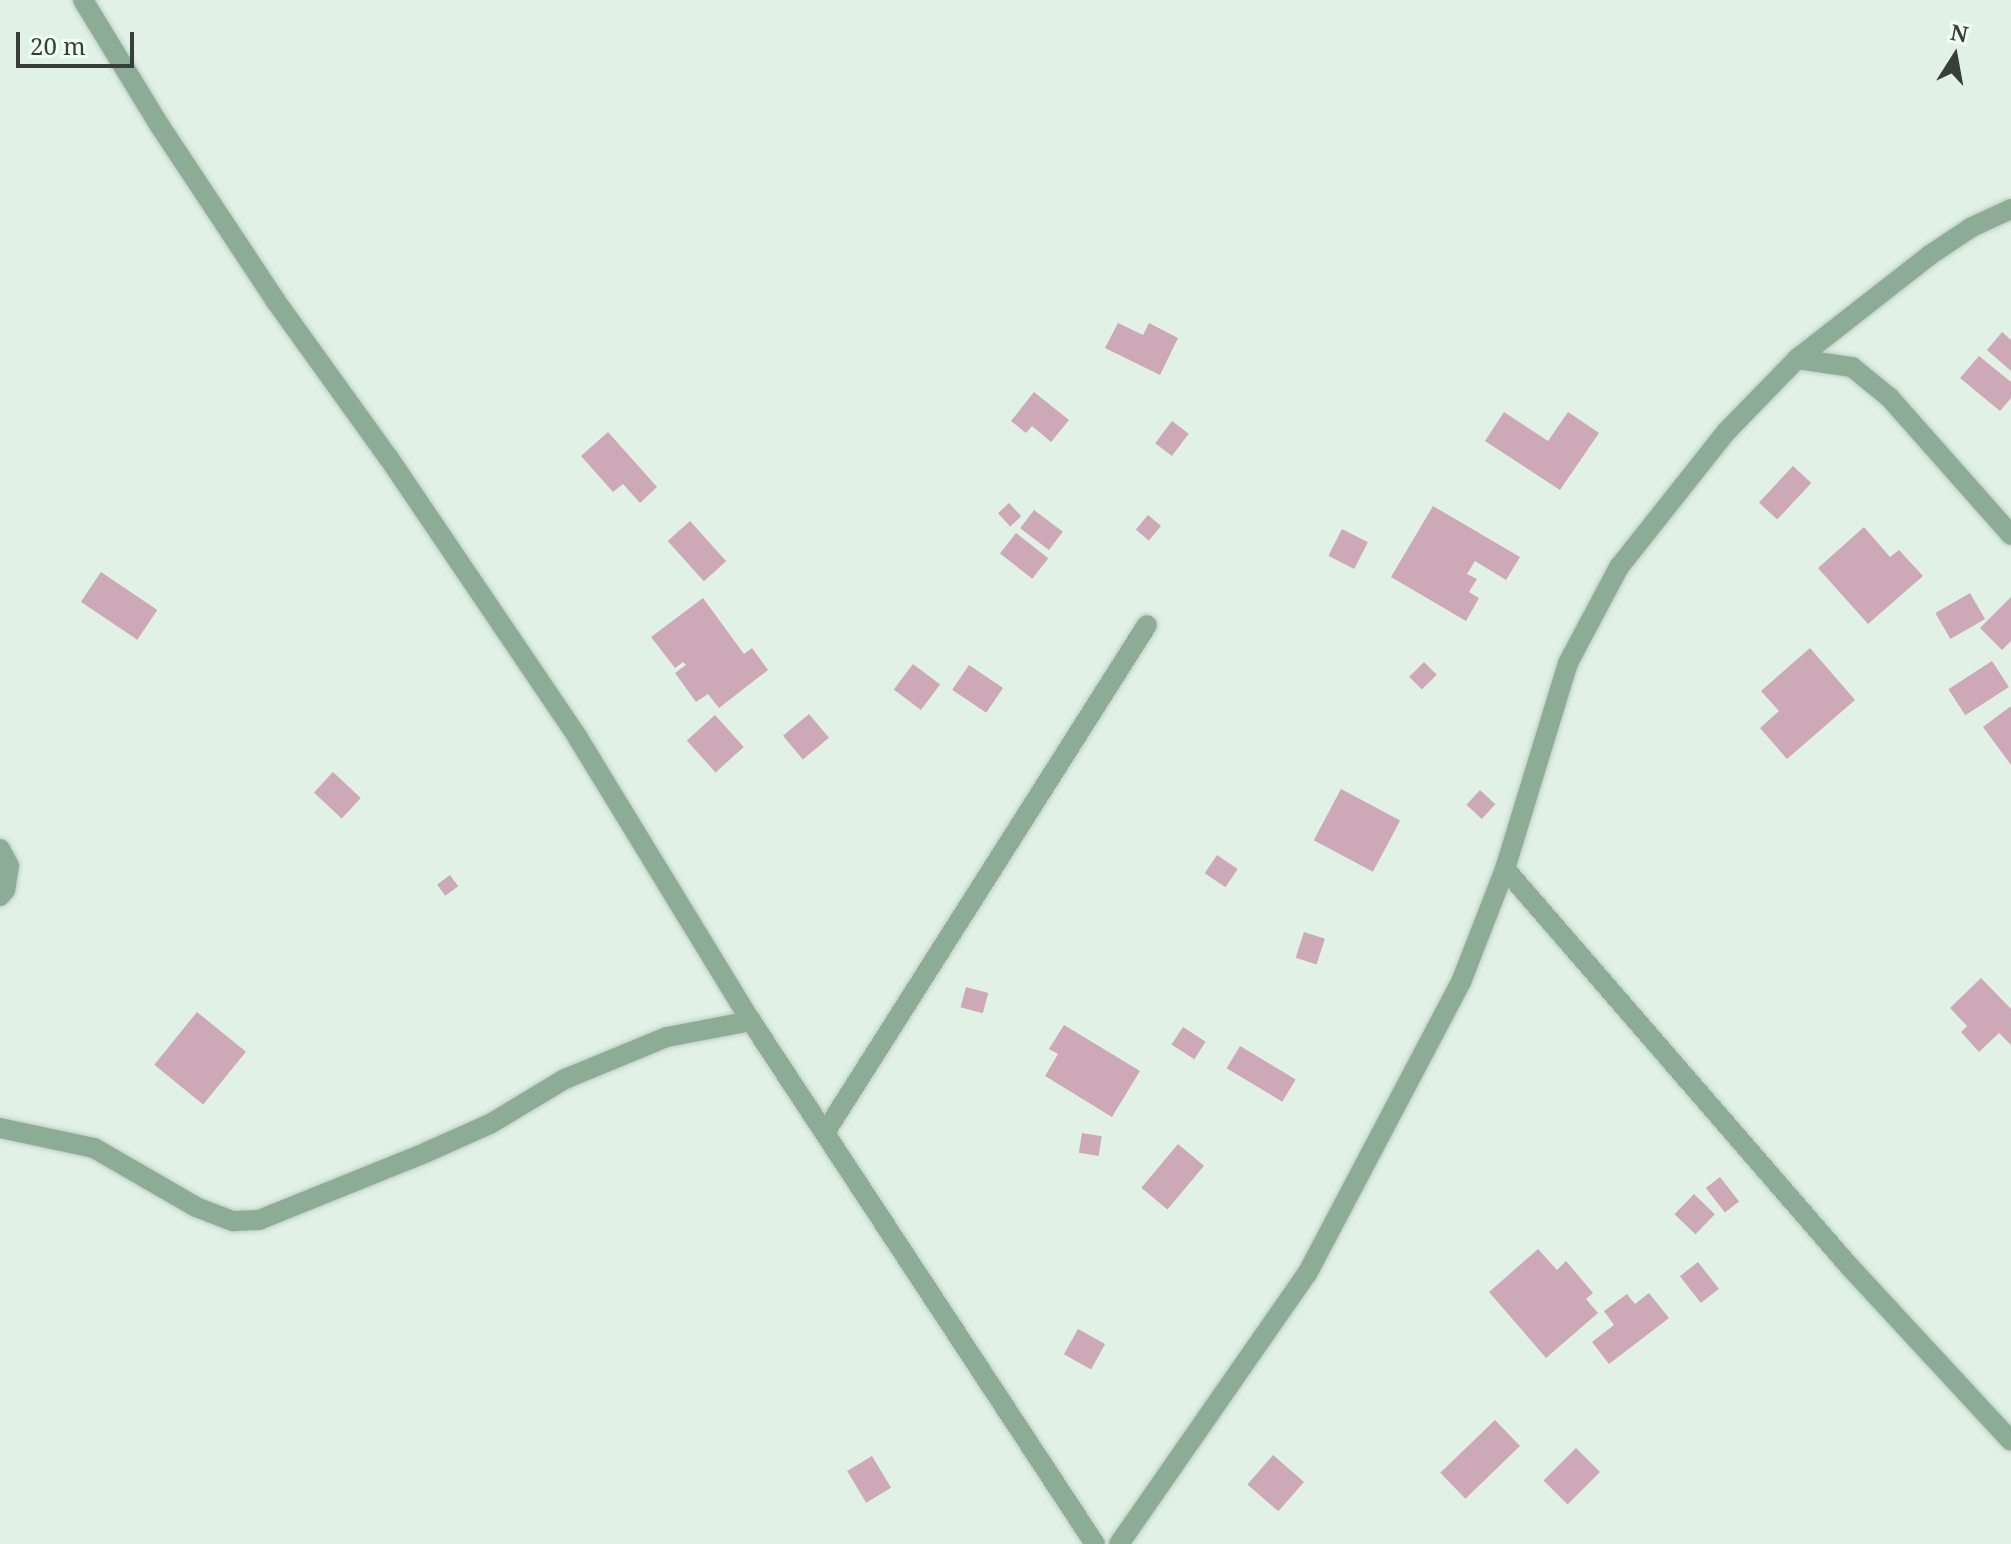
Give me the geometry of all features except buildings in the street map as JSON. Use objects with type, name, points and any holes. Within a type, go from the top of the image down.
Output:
[{"type":"street","points":[[83,0],[160,126],[275,300],[388,457],[578,738],[751,1021],[1095,1544]]},
{"type":"street","points":[[1119,1544],[1307,1274],[1461,982],[1505,869],[1568,663],[1619,567],[1726,432],[1797,359],[1930,255],[1972,227],[2011,209]]},
{"type":"street","points":[[1797,359],[1852,367],[1890,398],[2011,535]]},
{"type":"street","points":[[826,1131],[1147,625]]},
{"type":"street","points":[[0,849],[9,866],[5,890],[0,896]]},
{"type":"street","points":[[1505,869],[1839,1254],[2011,1441]]},
{"type":"street","points":[[0,1128],[94,1148],[196,1207],[233,1221],[259,1220],[490,1124],[565,1079],[667,1037],[751,1021]]}]
